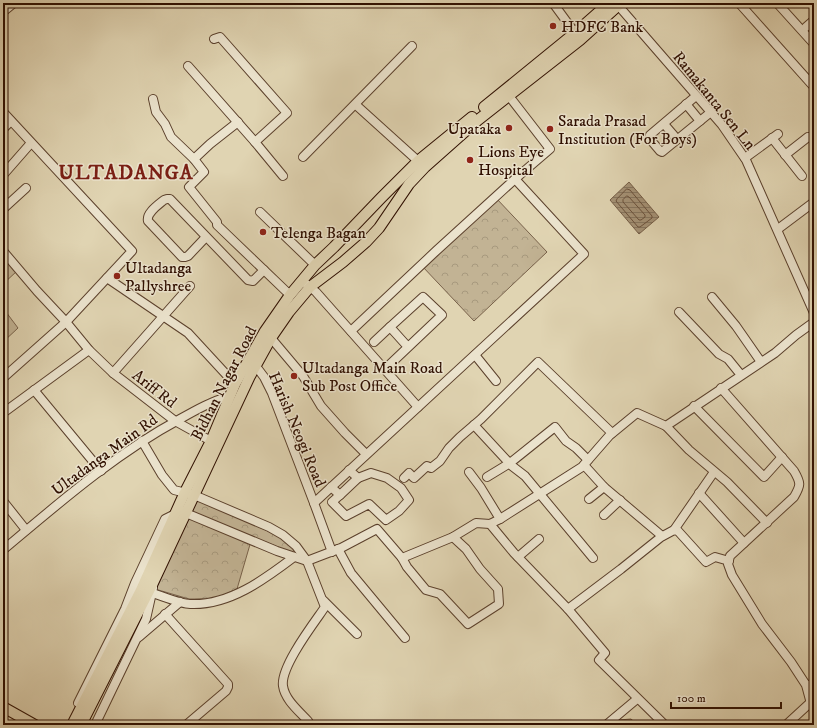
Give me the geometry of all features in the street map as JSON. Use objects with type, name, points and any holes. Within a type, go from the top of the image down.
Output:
[{"type":"main road","name":"Bidhan Nagar Road","points":[[81,725],[148,590],[180,512],[189,494],[256,365],[271,338],[297,302],[315,265],[418,161],[575,33],[616,4]]},
{"type":"main road","name":"Bidhan Nagar Road","points":[[189,494],[235,384],[265,331],[290,295],[343,262],[366,242],[379,228],[409,184],[425,167],[478,120],[580,40],[616,4]]},
{"type":"main road","name":"Bidhan Nagar Road","points":[[72,725],[148,590]]},
{"type":"main road","points":[[3,707],[35,725]]},
{"type":"street","points":[[3,12],[14,3]]},
{"type":"street","points":[[553,3],[575,33]]},
{"type":"street","points":[[739,3],[814,88]]},
{"type":"street","points":[[777,3],[814,44]]},
{"type":"street","points":[[785,3],[814,36]]},
{"type":"street","name":"Ramakanta Sen Ln","points":[[616,4],[722,125],[745,158],[778,229],[814,313]]},
{"type":"street","points":[[806,27],[814,20]]},
{"type":"street","points":[[214,39],[220,37],[287,113],[255,142]]},
{"type":"street","points":[[303,158],[412,46]]},
{"type":"street","points":[[188,66],[284,176]]},
{"type":"street","points":[[351,331],[515,179],[550,149],[509,96]]},
{"type":"street","points":[[696,96],[650,135],[649,138],[660,151],[662,152],[711,112]]},
{"type":"street","points":[[153,99],[156,112],[165,124],[171,137],[194,159],[204,172],[189,187],[217,222],[217,225],[290,295]]},
{"type":"street","points":[[686,104],[700,121]]},
{"type":"street","points":[[356,105],[418,161]]},
{"type":"street","points":[[3,112],[132,251],[66,322],[3,378]]},
{"type":"street","points":[[3,129],[11,121]]},
{"type":"street","points":[[194,159],[238,122]]},
{"type":"street","points":[[664,124],[677,139]]},
{"type":"street","points":[[745,158],[775,136],[785,155],[802,176]]},
{"type":"street","points":[[785,155],[808,137]]},
{"type":"street","points":[[3,175],[32,142]]},
{"type":"street","points":[[314,503],[584,254],[515,179]]},
{"type":"street","points":[[3,209],[26,188]]},
{"type":"street","points":[[206,237],[188,256],[185,257],[182,256],[148,221],[147,218],[149,214],[164,200],[170,199],[248,280],[253,281],[264,270]]},
{"type":"street","points":[[778,229],[814,202]]},
{"type":"street","points":[[260,212],[315,265]]},
{"type":"street","name":"Ariff Rd","points":[[3,251],[37,292],[66,322],[89,350],[113,373],[175,422],[211,441]]},
{"type":"street","points":[[107,278],[188,333],[235,384]]},
{"type":"street","points":[[306,284],[316,292],[418,407]]},
{"type":"street","points":[[113,373],[190,286]]},
{"type":"street","points":[[712,297],[736,326],[761,362]]},
{"type":"street","points":[[374,342],[421,298],[424,298],[442,315],[385,369]]},
{"type":"street","points":[[679,312],[719,354],[728,359],[741,375]]},
{"type":"street","points":[[666,426],[775,353],[814,322]]},
{"type":"street","points":[[390,327],[408,347]]},
{"type":"street","points":[[271,338],[304,376],[321,406],[366,454]]},
{"type":"street","points":[[3,413],[89,350]]},
{"type":"street","points":[[475,354],[496,381]]},
{"type":"street","points":[[404,478],[409,474],[414,478],[427,466],[431,468],[440,461],[449,448],[538,362],[612,433]]},
{"type":"street","name":"Harish Neogi Road","points":[[256,365],[272,393],[314,503],[335,550],[351,573],[405,638]]},
{"type":"street","points":[[721,388],[794,471],[799,480],[800,488],[794,497],[730,556],[728,564],[732,576],[762,624],[810,685],[813,704],[786,725]]},
{"type":"street","points":[[34,390],[101,471]]},
{"type":"street","name":"Ultadanga Main Rd","points":[[3,550],[101,471],[142,441],[217,399],[230,396]]},
{"type":"street","points":[[694,406],[764,477],[782,457]]},
{"type":"street","points":[[402,558],[453,537],[476,523],[490,524],[500,519],[586,463],[612,433],[637,413],[666,426],[689,450],[727,482],[767,523]]},
{"type":"street","points":[[474,425],[525,476],[593,558]]},
{"type":"street","points":[[487,476],[510,462],[555,428],[566,441],[576,448],[604,487],[662,536]]},
{"type":"street","points":[[142,441],[162,475],[173,489],[189,494],[269,527],[283,535],[296,546],[307,561],[325,607],[298,648],[286,670],[282,685],[287,697],[310,725]]},
{"type":"street","points":[[349,470],[358,478]]},
{"type":"street","points":[[470,472],[500,519]]},
{"type":"street","points":[[568,609],[662,536],[674,530],[714,472]]},
{"type":"street","points":[[371,473],[387,478],[400,488],[409,500],[399,511],[386,520],[369,504],[346,516],[332,502],[358,478],[371,473]]},
{"type":"street","points":[[331,487],[340,495]]},
{"type":"street","points":[[589,499],[604,487]]},
{"type":"street","points":[[699,493],[744,543]]},
{"type":"street","points":[[604,515],[620,500]]},
{"type":"street","points":[[3,501],[26,530]]},
{"type":"street","points":[[67,725],[125,609],[135,583],[166,519],[180,512],[277,551],[307,561],[335,550],[377,529],[402,558],[407,567],[426,590],[440,594],[468,624],[499,604],[498,589],[480,569],[466,549],[453,537]]},
{"type":"street","points":[[490,524],[518,557],[568,609],[605,654],[599,660],[665,725]]},
{"type":"street","points":[[674,530],[678,531],[706,562],[715,557],[729,561]]},
{"type":"street","points":[[518,557],[539,538]]},
{"type":"street","points":[[95,725],[146,619],[148,590],[189,605],[215,602],[247,589],[280,568],[294,556]]},
{"type":"street","points":[[322,599],[357,634]]},
{"type":"street","points":[[136,641],[180,602]]},
{"type":"street","points":[[165,614],[228,684],[226,691],[186,725]]},
{"type":"street","points":[[606,725],[637,699]]},
{"type":"street","points":[[795,717],[800,725]]},
{"type":"green space","points":[[496,198],[547,252],[474,321],[422,266]]},
{"type":"green space","points":[[3,255],[17,271],[3,284]]},
{"type":"green space","points":[[3,308],[18,328],[3,342]]},
{"type":"green space","points":[[193,497],[279,536],[302,557],[188,510]]},
{"type":"green space","points":[[186,515],[251,541],[237,589],[214,599],[189,599],[155,589]]},
{"type":"water","points":[[629,182],[659,217],[639,234],[610,200]]},
{"type":"water","points":[[631,719],[638,725],[612,725],[619,720]]},
{"type":"place","name":"HDFC Bank","points":[[553,26]]},
{"type":"place","name":"Upataka","points":[[509,128]]},
{"type":"place","name":"Sarada Prasad Institution (For Boys)","points":[[550,129]]},
{"type":"place","name":"Lions Eye Hospital","points":[[470,160]]},
{"type":"place","name":"Telenga Bagan","points":[[263,232]]},
{"type":"place","name":"Ultadanga Pallyshree","points":[[117,276]]},
{"type":"place","name":"Ultadanga Main Road Sub Post Office","points":[[294,376]]},
{"type":"district","name":"ULTADANGA","points":[[126,172]]}]
